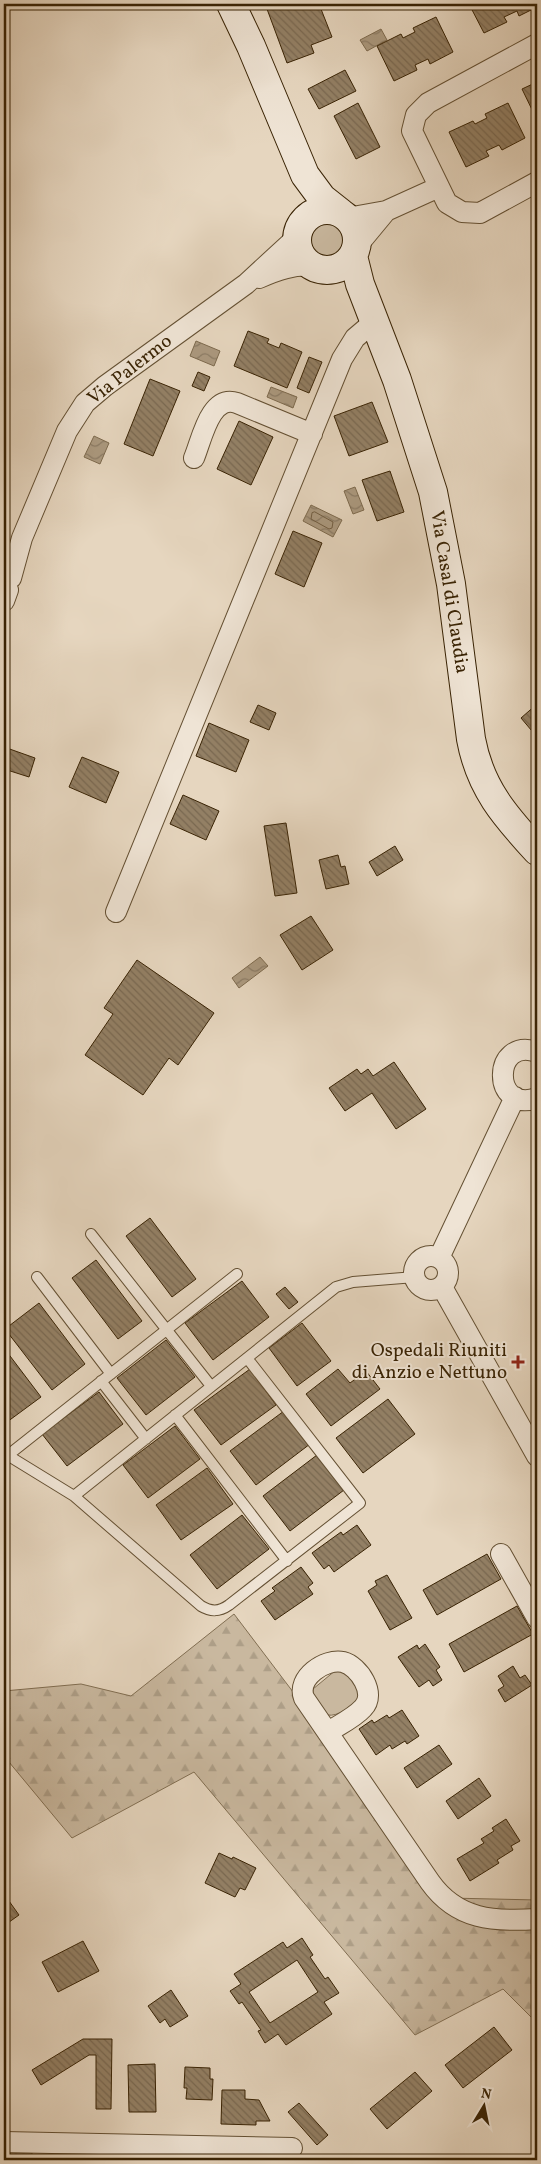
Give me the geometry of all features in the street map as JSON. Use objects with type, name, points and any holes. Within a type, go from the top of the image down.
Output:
[{"type":"street","points":[[230,4],[305,175],[322,198],[344,215],[356,230],[339,259]]},
{"type":"street","points":[[537,44],[428,103],[420,110],[414,120],[413,135],[450,206],[462,212],[474,214],[486,210],[537,182]]},
{"type":"street","points":[[305,175],[299,231],[301,254],[339,259]]},
{"type":"street","points":[[299,231],[307,218],[314,213],[332,210],[344,215],[386,211],[439,187]]},
{"type":"street","points":[[339,259],[386,211]]},
{"type":"street","name":"Via Palermo","points":[[6,586],[22,538],[67,431],[85,403],[105,386],[246,284],[299,231]]},
{"type":"street","name":"Via Palermo","points":[[246,284],[281,269],[339,259]]},
{"type":"street","name":"Via Casal di Claudia","points":[[339,259],[360,284],[375,321],[397,380],[433,492],[451,584],[471,739],[476,762],[484,783],[497,804],[537,851]]},
{"type":"street","points":[[116,912],[347,349],[355,338],[375,321]]},
{"type":"street","points":[[194,458],[213,410],[226,401],[237,403],[312,434]]},
{"type":"street","name":"Via Palermo","points":[[4,553],[22,538]]},
{"type":"street","points":[[537,1052],[524,1050],[516,1052],[505,1063],[502,1078],[504,1086],[515,1097],[523,1100],[537,1098]]},
{"type":"street","points":[[439,1258],[515,1097]]},
{"type":"street","points":[[428,1256],[439,1258],[447,1266],[449,1272],[446,1283],[442,1287],[431,1290],[426,1289],[414,1277],[414,1272],[419,1261],[428,1256]]},
{"type":"street","points":[[442,1287],[537,1456]]},
{"type":"street","points":[[501,1554],[537,1618]]},
{"type":"street","points":[[328,1732],[434,1888],[447,1901],[462,1912],[477,1916],[537,1919]]},
{"type":"street","points":[[4,2142],[292,2148]]},
{"type":"lane","points":[[91,1234],[211,1386]]},
{"type":"lane","points":[[237,1274],[5,1454],[74,1496],[196,1602],[207,1610],[219,1611],[360,1504],[247,1358]]},
{"type":"lane","points":[[37,1277],[110,1374]]},
{"type":"lane","points":[[74,1496],[336,1286],[354,1282],[414,1277]]},
{"type":"lane","points":[[101,1381],[146,1439]]},
{"type":"lane","points":[[175,1415],[287,1560]]},
{"type":"green space","points":[[327,220],[341,226],[347,240],[341,254],[327,260],[313,254],[307,240],[313,226]]},
{"type":"green space","points":[[234,1614],[449,1898],[537,1900],[537,2023],[503,1989],[415,2035],[194,1772],[72,1838],[4,1756],[4,1691],[81,1684],[131,1696]]},
{"type":"green space","points":[[336,1670],[347,1671],[361,1691],[359,1699],[348,1708],[340,1713],[327,1715],[313,1694],[313,1689]]},
{"type":"water","points":[[381,29],[387,40],[367,51],[360,40]]},
{"type":"water","points":[[196,341],[220,351],[214,366],[190,356]]},
{"type":"water","points":[[271,387],[297,397],[293,408],[267,397]]},
{"type":"water","points":[[94,436],[109,443],[100,464],[84,457]]},
{"type":"water","points":[[355,487],[364,510],[353,514],[344,491]]},
{"type":"water","points":[[311,505],[342,520],[333,537],[303,521]]},
{"type":"water","points":[[260,957],[268,966],[239,988],[232,978]]},
{"type":"building","points":[[279,4],[319,4],[332,37],[311,45],[314,53],[287,63],[267,9]]},
{"type":"building","points":[[469,4],[537,4],[537,7],[519,16],[517,11],[504,17],[507,22],[484,33]]},
{"type":"building","points":[[436,17],[453,52],[430,64],[428,59],[415,65],[417,70],[394,81],[377,46],[401,34],[403,38],[415,32],[413,28]]},
{"type":"building","points":[[345,70],[356,91],[319,109],[308,89]]},
{"type":"building","points":[[537,82],[537,120],[522,89]]},
{"type":"building","points":[[358,103],[380,147],[356,159],[334,116]]},
{"type":"building","points":[[508,103],[525,138],[502,150],[499,145],[486,151],[489,156],[466,167],[449,132],[473,121],[475,124],[487,118],[485,114]]},
{"type":"building","points":[[248,331],[269,339],[267,343],[279,348],[281,343],[302,352],[287,388],[234,366]]},
{"type":"building","points":[[309,357],[322,362],[309,393],[297,388]]},
{"type":"building","points":[[198,372],[210,377],[204,391],[192,386]]},
{"type":"building","points":[[150,379],[180,391],[153,456],[124,444]]},
{"type":"building","points":[[372,402],[388,442],[349,456],[334,416]]},
{"type":"building","points":[[239,421],[273,437],[251,485],[217,469]]},
{"type":"building","points":[[390,471],[404,512],[377,521],[362,480]]},
{"type":"building","points":[[293,531],[322,543],[304,587],[275,574]]},
{"type":"building","points":[[537,704],[537,737],[521,718]]},
{"type":"building","points":[[258,705],[276,713],[269,730],[250,722]]},
{"type":"building","points":[[209,723],[249,740],[236,772],[196,756]]},
{"type":"building","points":[[4,747],[35,758],[29,777],[4,769]]},
{"type":"building","points":[[82,757],[119,772],[106,803],[69,787]]},
{"type":"building","points":[[183,795],[219,811],[206,840],[170,824]]},
{"type":"building","points":[[286,823],[297,893],[275,896],[264,826]]},
{"type":"building","points":[[395,846],[403,860],[377,876],[369,862]]},
{"type":"building","points":[[338,855],[341,867],[345,866],[349,884],[326,889],[319,860]]},
{"type":"building","points":[[311,916],[333,950],[302,970],[280,935]]},
{"type":"building","points":[[137,960],[214,1013],[178,1065],[169,1058],[143,1095],[85,1055],[113,1014],[104,1008]]},
{"type":"building","points":[[394,1062],[426,1109],[396,1129],[372,1093],[345,1111],[329,1088],[357,1069],[361,1074],[368,1069],[373,1076]]},
{"type":"building","points":[[150,1218],[196,1279],[172,1297],[126,1236]]},
{"type":"building","points":[[96,1260],[142,1321],[118,1339],[72,1278]]},
{"type":"building","points":[[242,1281],[269,1317],[213,1360],[185,1323]]},
{"type":"building","points":[[285,1287],[298,1302],[289,1309],[276,1294]]},
{"type":"building","points":[[39,1303],[85,1364],[52,1390],[5,1329]]},
{"type":"building","points":[[302,1323],[331,1361],[297,1386],[269,1348]]},
{"type":"building","points":[[166,1340],[195,1377],[146,1415],[117,1378]]},
{"type":"building","points":[[4,1348],[41,1397],[7,1422],[4,1418]]},
{"type":"building","points":[[250,1369],[276,1405],[221,1445],[194,1410]]},
{"type":"building","points":[[338,1369],[350,1383],[366,1371],[380,1389],[331,1426],[306,1394]]},
{"type":"building","points":[[99,1392],[123,1424],[67,1466],[42,1434]]},
{"type":"building","points":[[388,1399],[415,1434],[363,1473],[336,1438]]},
{"type":"building","points":[[284,1411],[310,1444],[256,1485],[230,1451]]},
{"type":"building","points":[[175,1426],[200,1459],[148,1498],[123,1465]]},
{"type":"building","points":[[317,1455],[344,1490],[290,1531],[263,1496]]},
{"type":"building","points":[[207,1468],[233,1504],[181,1540],[156,1505]]},
{"type":"building","points":[[242,1515],[269,1549],[217,1589],[190,1555]]},
{"type":"building","points":[[357,1525],[371,1545],[334,1572],[329,1565],[324,1569],[312,1553],[341,1532],[343,1535]]},
{"type":"building","points":[[487,1554],[501,1579],[437,1615],[423,1590]]},
{"type":"building","points":[[301,1567],[313,1583],[308,1587],[313,1594],[275,1620],[261,1601],[275,1591],[272,1588]]},
{"type":"building","points":[[387,1575],[412,1618],[390,1630],[368,1591],[377,1585],[375,1581]]},
{"type":"building","points":[[517,1606],[533,1634],[464,1672],[449,1644]]},
{"type":"building","points":[[425,1644],[440,1667],[436,1670],[442,1680],[433,1686],[429,1680],[419,1687],[398,1657],[417,1645],[419,1649]]},
{"type":"building","points":[[513,1666],[520,1678],[525,1675],[532,1685],[505,1702],[498,1690],[504,1686],[498,1676]]},
{"type":"building","points":[[402,1710],[419,1736],[407,1744],[405,1741],[392,1749],[390,1745],[376,1755],[359,1729],[372,1720],[374,1723],[387,1715],[389,1718]]},
{"type":"building","points":[[439,1745],[452,1764],[417,1788],[404,1768]]},
{"type":"building","points":[[479,1778],[491,1796],[458,1819],[446,1801]]},
{"type":"building","points":[[506,1819],[520,1841],[511,1846],[513,1850],[497,1860],[499,1863],[470,1881],[457,1859],[484,1843],[481,1839],[494,1831],[492,1828]]},
{"type":"building","points":[[219,1853],[232,1859],[233,1857],[256,1868],[245,1890],[240,1888],[235,1897],[205,1883]]},
{"type":"building","points":[[4,1894],[19,1915],[5,1925],[4,1923]]},
{"type":"building","points":[[302,1938],[313,1955],[310,1957],[325,1979],[328,1977],[339,1993],[324,2002],[332,2014],[286,2045],[278,2034],[265,2043],[258,2031],[261,2030],[242,2002],[239,2004],[230,1991],[241,1984],[234,1974],[283,1942],[287,1948]],"holes":[[[297,1960],[318,1992],[270,2023],[249,1992]]]},
{"type":"building","points":[[83,1941],[99,1971],[58,1992],[42,1962]]},
{"type":"building","points":[[171,1990],[188,2016],[170,2027],[165,2019],[160,2023],[148,2006]]},
{"type":"building","points":[[494,2027],[512,2050],[463,2088],[445,2065]]},
{"type":"building","points":[[83,2039],[112,2039],[111,2109],[96,2109],[96,2055],[89,2055],[41,2085],[32,2070]]},
{"type":"building","points":[[155,2064],[156,2112],[129,2112],[128,2065]]},
{"type":"building","points":[[185,2067],[210,2068],[210,2079],[213,2079],[212,2100],[186,2099],[187,2088],[184,2088]]},
{"type":"building","points":[[415,2072],[432,2091],[387,2129],[370,2109]]},
{"type":"building","points":[[222,2090],[245,2090],[245,2099],[259,2100],[270,2121],[256,2121],[256,2125],[221,2124]]},
{"type":"building","points":[[299,2103],[328,2135],[317,2145],[288,2112]]},
{"type":"building","points":[[32,2145],[32,2160],[10,2160],[10,2146]]},
{"type":"building","points":[[145,2153],[145,2160],[115,2160],[115,2154]]},
{"type":"building","points":[[229,2154],[262,2157],[262,2160],[229,2160]]},
{"type":"building","points":[[208,2159],[208,2160],[167,2160]]},
{"type":"place","name":"Ospedali Riuniti di Anzio e Nettuno","points":[[518,1362]]}]
